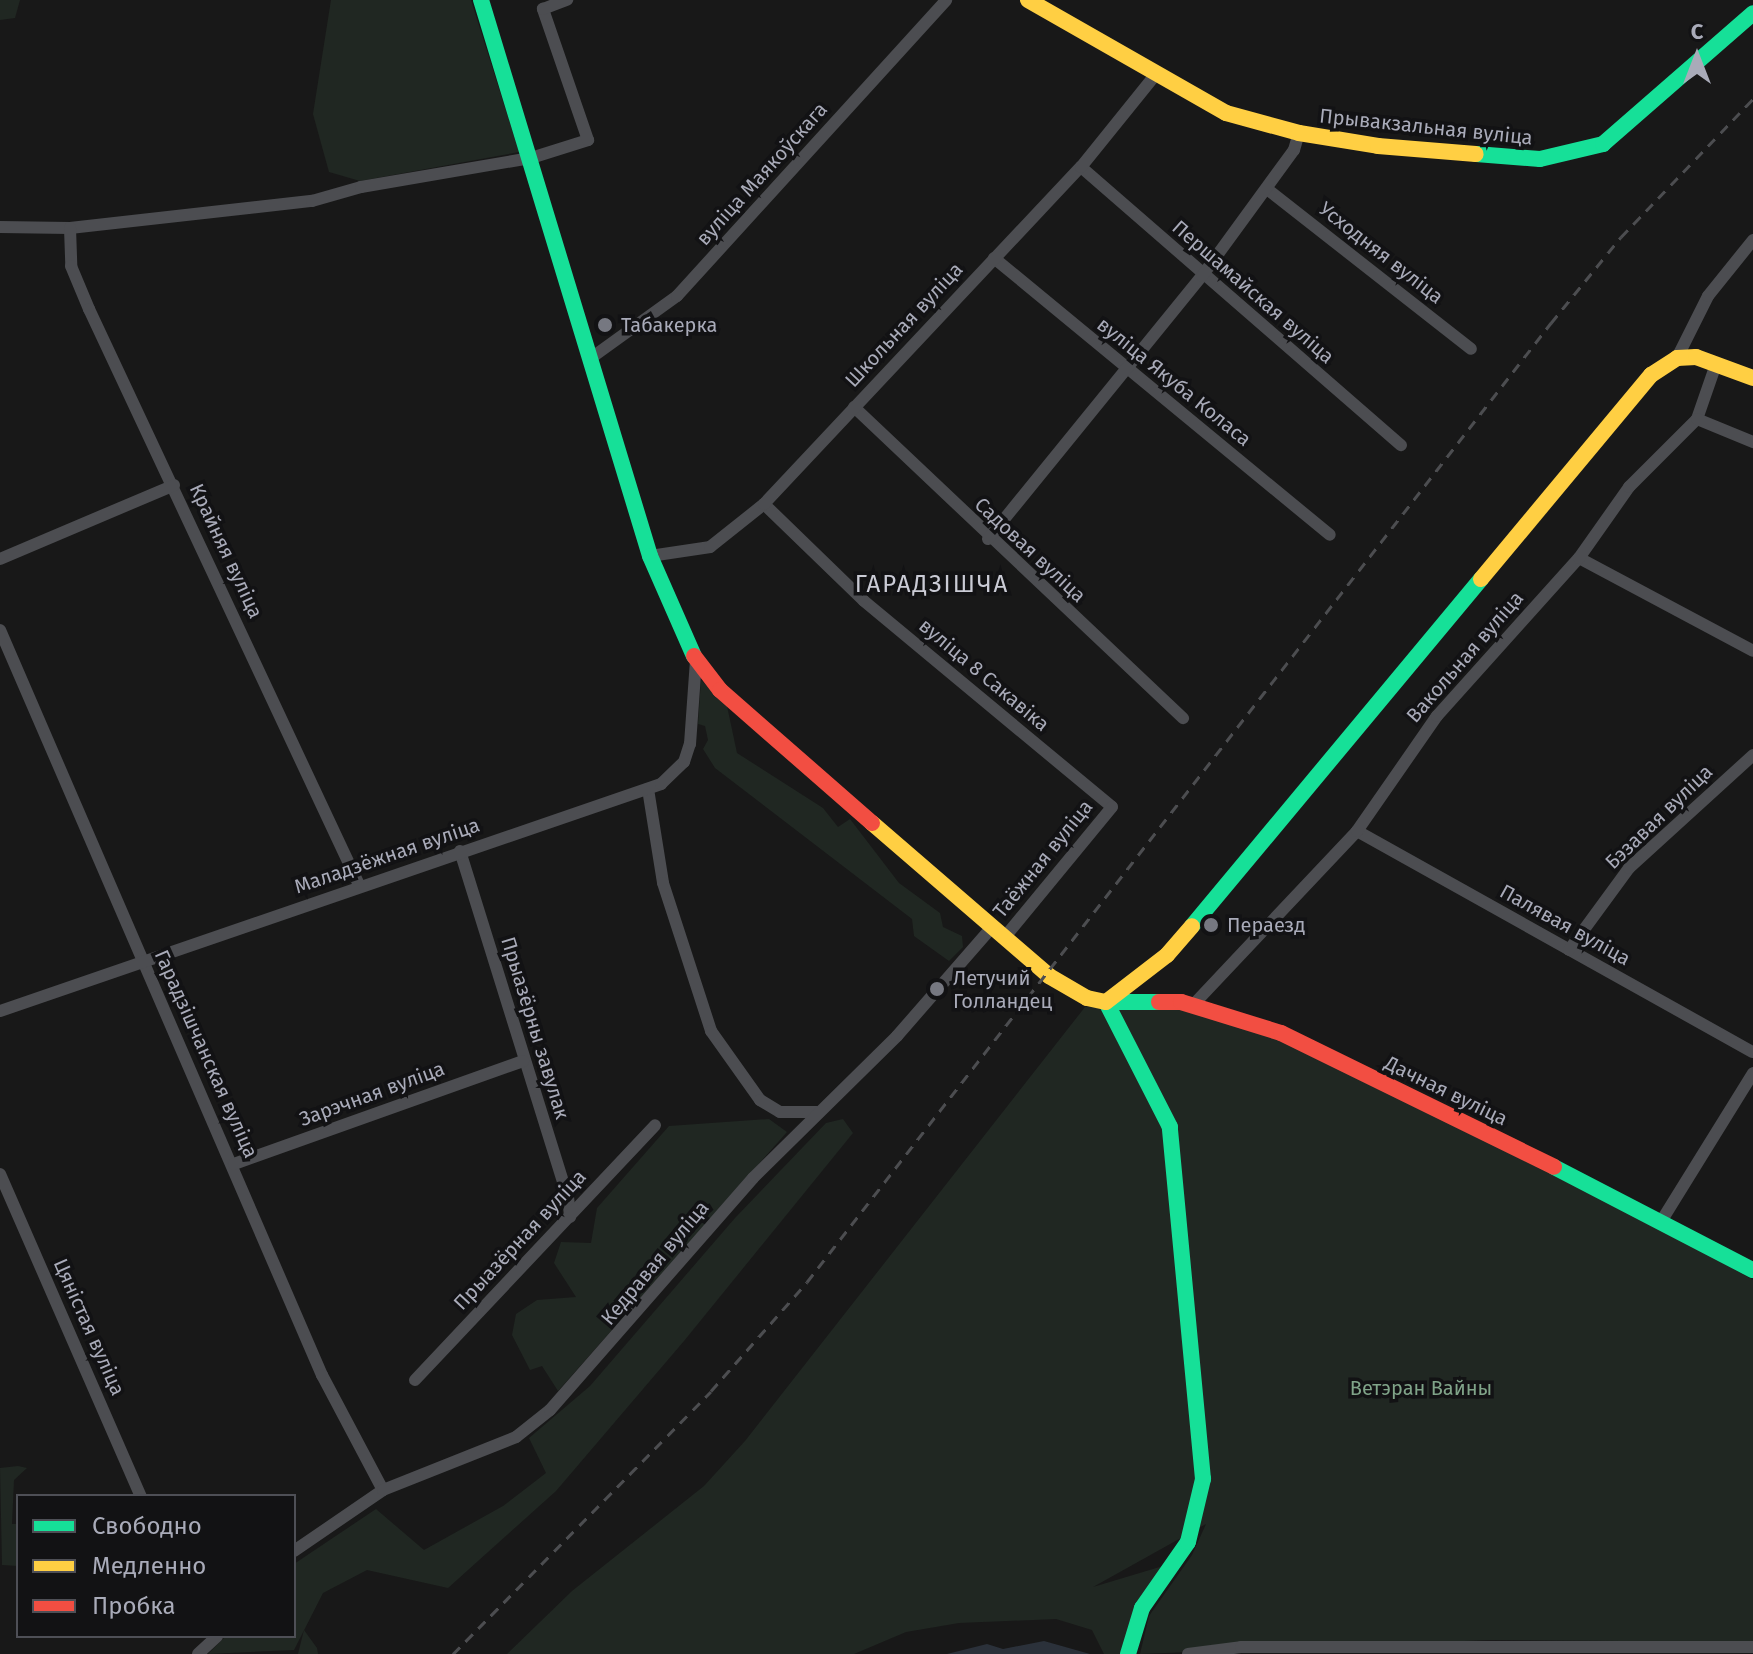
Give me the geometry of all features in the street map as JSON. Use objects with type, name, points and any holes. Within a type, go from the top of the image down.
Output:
[{"type":"street","name":"Дачная вуліца","points":[[481,0],[650,556],[696,661],[720,690],[998,932],[1072,992],[1106,1002],[1194,1004],[1281,1033],[1662,1220],[1753,1270]]},
{"type":"street","points":[[0,227],[70,228],[312,201],[361,187],[531,158],[588,140],[543,9],[567,0]]},
{"type":"street","name":"вуліца Маякоўскага","points":[[591,358],[677,296],[946,0]]},
{"type":"street","name":"Прывакзальная вуліца","points":[[1028,0],[1226,113],[1299,133],[1495,157],[1540,159],[1581,153],[1603,144],[1753,13]]},
{"type":"street","name":"Школьная вуліца","points":[[650,556],[710,547],[764,504],[1081,167],[1156,74]]},
{"type":"street","points":[[988,539],[1202,276],[1294,150],[1299,133]]},
{"type":"street","name":"Першамайская вуліца","points":[[1081,167],[1202,276],[1401,445]]},
{"type":"street","name":"Усходняя вуліца","points":[[1267,189],[1471,349]]},
{"type":"street","name":"Крайняя вуліца","points":[[70,228],[71,266],[360,887]]},
{"type":"street","points":[[1128,1654],[1142,1608],[1188,1542],[1203,1479],[1170,1127],[1106,1002],[1167,955],[1570,467],[1651,375],[1677,358],[1708,296],[1753,240]]},
{"type":"street","name":"вуліца Якуба Коласа","points":[[994,258],[1126,370],[1330,535]]},
{"type":"street","points":[[1677,358],[1716,364],[1753,378]]},
{"type":"street","points":[[1716,364],[1697,419],[1753,442]]},
{"type":"street","name":"Садовая вуліца","points":[[854,407],[988,539],[1183,718]]},
{"type":"street","name":"Вакольная вуліца","points":[[1194,1004],[1357,831],[1437,716],[1579,558],[1629,487],[1697,419]]},
{"type":"street","points":[[0,559],[174,485]]},
{"type":"street","name":"вуліца 8 Сакавіка","points":[[764,504],[864,601],[1112,807]]},
{"type":"street","points":[[1579,558],[1753,651]]},
{"type":"street","name":"Гарадзішчанская вуліца","points":[[0,630],[234,1164],[322,1375],[383,1490]]},
{"type":"street","name":"Маладзёжная вуліца","points":[[0,1011],[648,789],[674,776],[684,762],[696,661]]},
{"type":"street","name":"Бэзавая вуліца","points":[[1569,950],[1629,868],[1753,755]]},
{"type":"street","points":[[648,789],[663,883],[711,1031],[760,1100],[780,1112],[817,1112]]},
{"type":"street","name":"Таёжная вуліца","points":[[998,932],[1112,807]]},
{"type":"street","name":"Палявая вуліца","points":[[1357,831],[1753,1052]]},
{"type":"street","name":"Прыазёрны завулак","points":[[460,851],[523,1061],[568,1197],[570,1217]]},
{"type":"street","name":"Кедравая вуліца","points":[[296,1550],[383,1490],[516,1437],[550,1410],[817,1112],[897,1036],[998,932]]},
{"type":"street","name":"Зарэчная вуліца","points":[[234,1164],[523,1061]]},
{"type":"street","points":[[1662,1220],[1753,1073]]},
{"type":"street","name":"Прыазёрная вуліца","points":[[415,1380],[655,1125]]},
{"type":"street","name":"Цяністая вуліца","points":[[0,1174],[140,1494]]},
{"type":"street","points":[[198,1654],[212,1638]]},
{"type":"street","points":[[1188,1654],[1241,1647],[1753,1647]]},
{"type":"green space","points":[[0,0],[20,0],[15,18],[0,20]]},
{"type":"green space","points":[[331,0],[471,0],[519,152],[360,181],[329,172],[313,114]]},
{"type":"green space","points":[[701,680],[727,706],[737,753],[823,808],[838,827],[850,819],[899,883],[940,913],[943,927],[962,936],[963,947],[949,961],[914,936],[912,919],[715,768],[703,749],[708,740],[705,726],[698,724]]},
{"type":"green space","name":"Ветэран Вайны","points":[[1085,1007],[1189,1008],[1262,1032],[1606,1197],[1753,1280],[1753,1642],[1489,1640],[1140,1654],[1149,1616],[1192,1555],[1206,1524],[1093,1587],[1163,1566],[1135,1605],[1123,1654],[1104,1654],[1092,1630],[1056,1619],[959,1623],[906,1632],[854,1654],[507,1654],[572,1591],[704,1486],[745,1441]]},
{"type":"green space","points":[[769,1119],[787,1132],[558,1391],[542,1366],[530,1370],[512,1335],[516,1314],[537,1300],[576,1297],[554,1263],[561,1242],[591,1243],[597,1208],[669,1126]]},
{"type":"green space","points":[[843,1119],[853,1133],[684,1341],[556,1491],[448,1588],[367,1570],[323,1593],[294,1650],[208,1654],[224,1638],[296,1638],[296,1563],[376,1509],[424,1550],[503,1506],[546,1473],[529,1438],[590,1386],[735,1218],[826,1123]]},
{"type":"green space","points":[[0,1468],[27,1468],[14,1480],[12,1524],[16,1524],[16,1566],[2,1565]]},
{"type":"green space","points":[[304,1630],[317,1648],[318,1654],[298,1654]]},
{"type":"shaded area","points":[[1044,1641],[1090,1654],[947,1654],[987,1644],[1003,1649]]},
{"type":"railway","points":[[453,1654],[711,1391],[807,1282],[1551,323],[1621,237],[1753,99]]},
{"type":"traffic: fast","points":[[481,0],[650,556],[694,656]]},
{"type":"traffic: fast","points":[[1476,154],[1540,159],[1603,144],[1753,13]]},
{"type":"traffic: fast","points":[[1192,926],[1481,579]]},
{"type":"traffic: fast","points":[[1128,1654],[1142,1608],[1188,1542],[1203,1479],[1170,1127],[1106,1002],[1159,1002]]},
{"type":"traffic: fast","points":[[1554,1167],[1753,1270]]},
{"type":"traffic: slow","points":[[1028,0],[1226,113],[1299,133],[1378,146],[1476,154]]},
{"type":"traffic: slow","points":[[1481,579],[1651,375],[1677,358],[1696,357],[1753,378]]},
{"type":"traffic: slow","points":[[872,823],[1049,976],[1087,998],[1106,1002],[1167,955],[1192,926]]},
{"type":"traffic: jam","points":[[694,656],[720,690],[872,823]]},
{"type":"traffic: jam","points":[[1159,1002],[1181,1002],[1281,1033],[1554,1167]]},
{"type":"place","name":"Табакерка","points":[[605,325]]},
{"type":"place","name":"Пераезд","points":[[1211,925]]},
{"type":"place","name":"Летучий Голландец","points":[[937,989]]},
{"type":"district","name":"ГАРАДЗІШЧА","points":[[932,585]]}]
